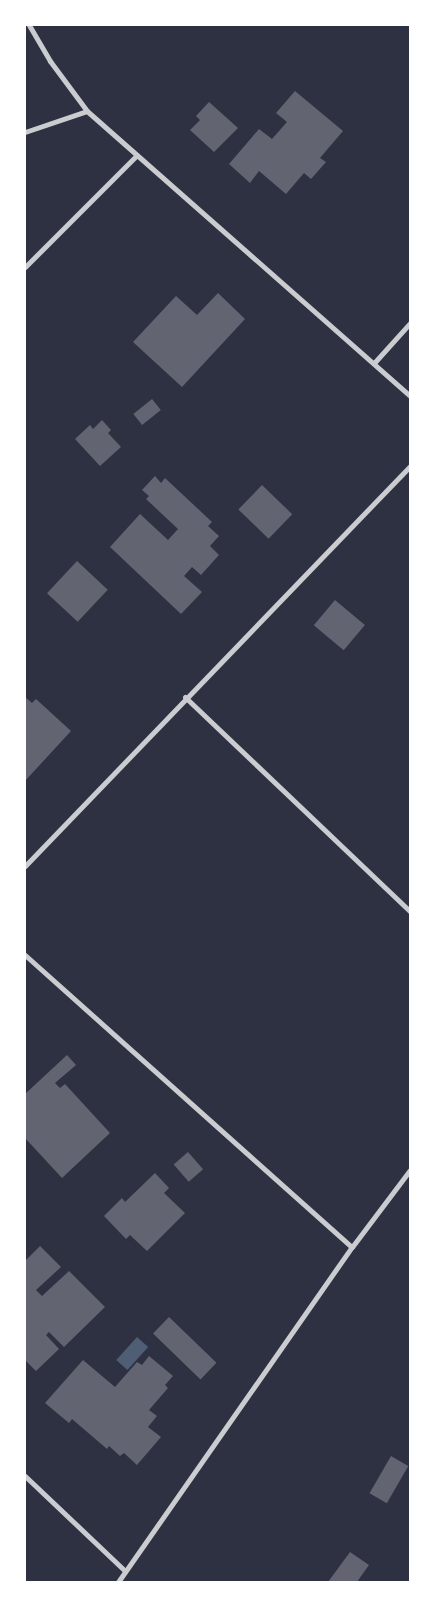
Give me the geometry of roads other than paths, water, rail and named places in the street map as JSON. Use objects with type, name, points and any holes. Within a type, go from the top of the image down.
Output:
[{"type":"street","points":[[29,25],[50,61],[87,111],[410,396]]},
{"type":"street","points":[[25,132],[87,111]]},
{"type":"street","points":[[25,267],[137,155]]},
{"type":"street","points":[[374,364],[410,323]]},
{"type":"street","points":[[25,866],[410,466]]},
{"type":"street","points":[[186,697],[410,911]]},
{"type":"street","points":[[25,955],[352,1247]]},
{"type":"street","points":[[118,1582],[352,1247],[410,1170]]},
{"type":"street","points":[[25,1476],[125,1571]]},
{"type":"water","points":[[137,1337],[148,1347],[127,1370],[116,1360]]}]
